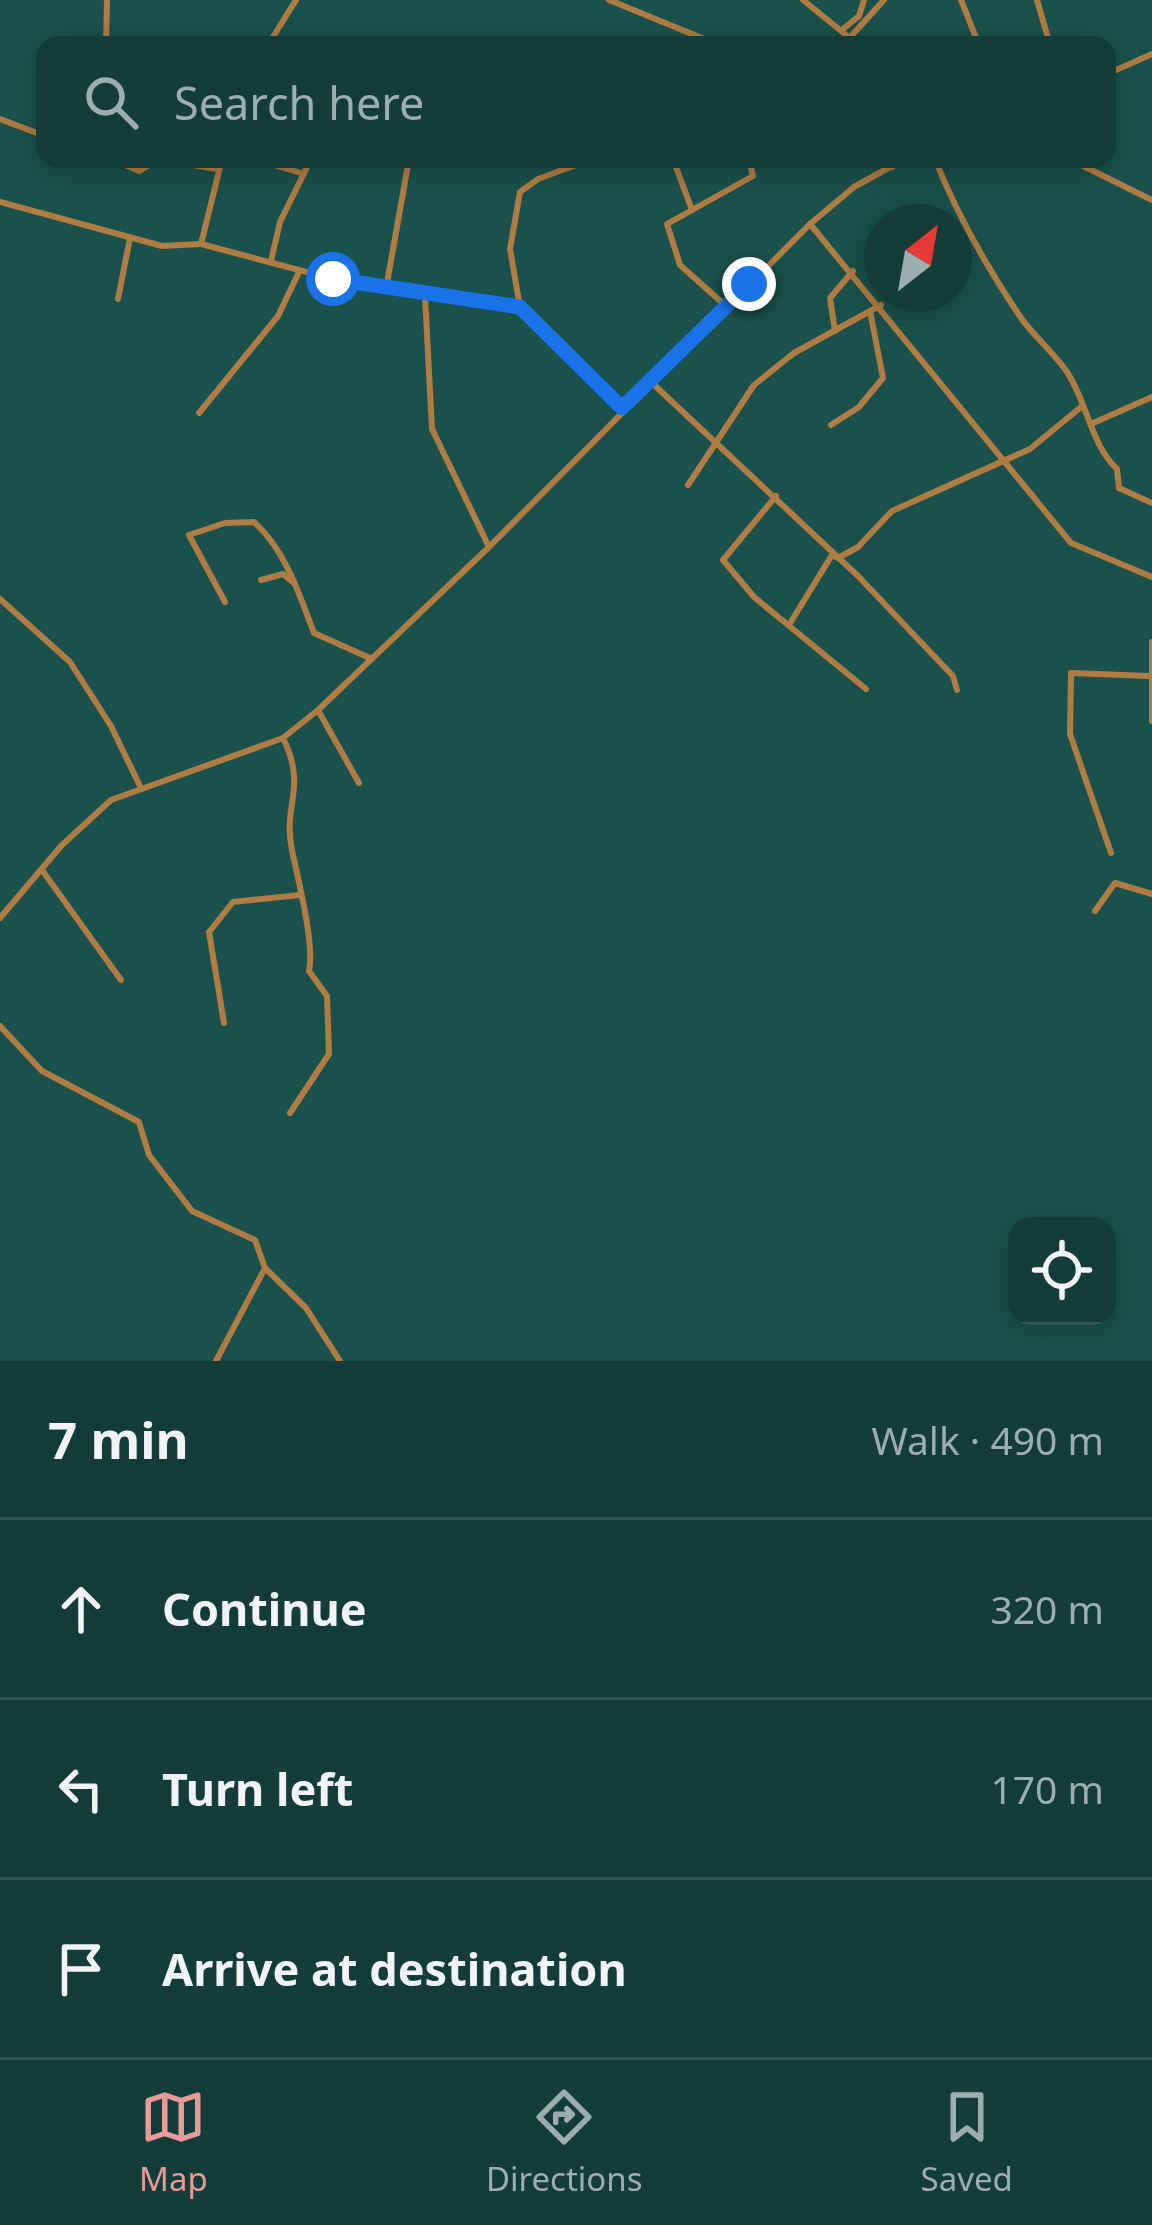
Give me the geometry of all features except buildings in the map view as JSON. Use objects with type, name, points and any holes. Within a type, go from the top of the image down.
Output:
[{"type":"street","points":[[106,36],[107,0]]},
{"type":"street","points":[[274,36],[296,0]]},
{"type":"street","points":[[609,0],[696,36]]},
{"type":"street","points":[[802,0],[848,36]]},
{"type":"street","points":[[842,29],[859,16],[864,0]]},
{"type":"street","points":[[854,36],[884,0]]},
{"type":"street","points":[[961,0],[975,36]]},
{"type":"street","points":[[1037,0],[1047,36]]},
{"type":"street","points":[[1116,70],[1152,55]]},
{"type":"street","points":[[0,119],[36,133]]},
{"type":"street","points":[[201,244],[218,169],[211,168]]},
{"type":"street","points":[[284,168],[304,174]]},
{"type":"street","points":[[271,261],[280,222],[306,168]]},
{"type":"street","points":[[386,289],[407,168]]},
{"type":"street","points":[[566,168],[538,178],[520,193],[510,249],[520,307],[622,408]]},
{"type":"street","points":[[676,168],[692,210]]},
{"type":"street","points":[[727,307],[680,265],[666,229],[753,176],[751,168]]},
{"type":"street","points":[[0,919],[87,819],[140,786],[283,738],[318,710],[489,547],[622,408],[810,224],[884,168]]},
{"type":"street","points":[[939,168],[972,243],[1021,318],[1067,371],[1105,458],[1117,469],[1119,488],[1152,503]]},
{"type":"street","points":[[1088,168],[1152,200]]},
{"type":"street","points":[[0,202],[162,246],[201,244],[299,272],[424,296],[520,307]]},
{"type":"street","points":[[810,224],[864,284]]},
{"type":"street","points":[[118,298],[130,238]]},
{"type":"street","points":[[835,331],[830,298],[853,271]]},
{"type":"street","points":[[200,413],[278,316],[299,272]]},
{"type":"street","points":[[424,296],[432,429],[489,547]]},
{"type":"street","points":[[688,485],[754,385],[867,312]]},
{"type":"street","points":[[831,425],[859,407],[883,378],[869,312]]},
{"type":"street","points":[[886,312],[1000,460],[1071,543],[1152,577]]},
{"type":"street","points":[[823,337],[832,319]]},
{"type":"street","points":[[651,382],[718,440],[890,609],[953,676],[958,690]]},
{"type":"street","points":[[1091,424],[1152,397]]},
{"type":"street","points":[[832,555],[838,558],[858,547],[892,511],[1030,448],[1081,407]]},
{"type":"street","points":[[776,496],[723,560],[754,597],[866,689]]},
{"type":"street","points":[[225,602],[190,535],[225,523],[254,522],[268,535],[298,587],[321,640],[372,659]]},
{"type":"street","points":[[789,625],[832,555]]},
{"type":"street","points":[[261,580],[283,574],[298,587]]},
{"type":"street","points":[[0,599],[70,662],[111,726],[140,786]]},
{"type":"street","points":[[1152,642],[1152,721]]},
{"type":"street","points":[[1111,854],[1070,734],[1071,673],[1149,676]]},
{"type":"street","points":[[318,710],[359,783]]},
{"type":"street","points":[[283,738],[298,778],[290,831],[314,946],[309,970],[327,996],[329,1054],[290,1113]]},
{"type":"street","points":[[41,870],[121,980]]},
{"type":"street","points":[[1095,911],[1115,883],[1152,894]]},
{"type":"street","points":[[224,1024],[209,932],[214,923],[233,902],[300,895]]},
{"type":"street","points":[[0,1026],[42,1071],[140,1122],[149,1155],[192,1211],[255,1240],[265,1268],[306,1308],[340,1361]]},
{"type":"street","points":[[216,1361],[265,1268]]},
{"type":"route","points":[[333,279],[520,307],[551,343],[622,408],[749,284]]}]
